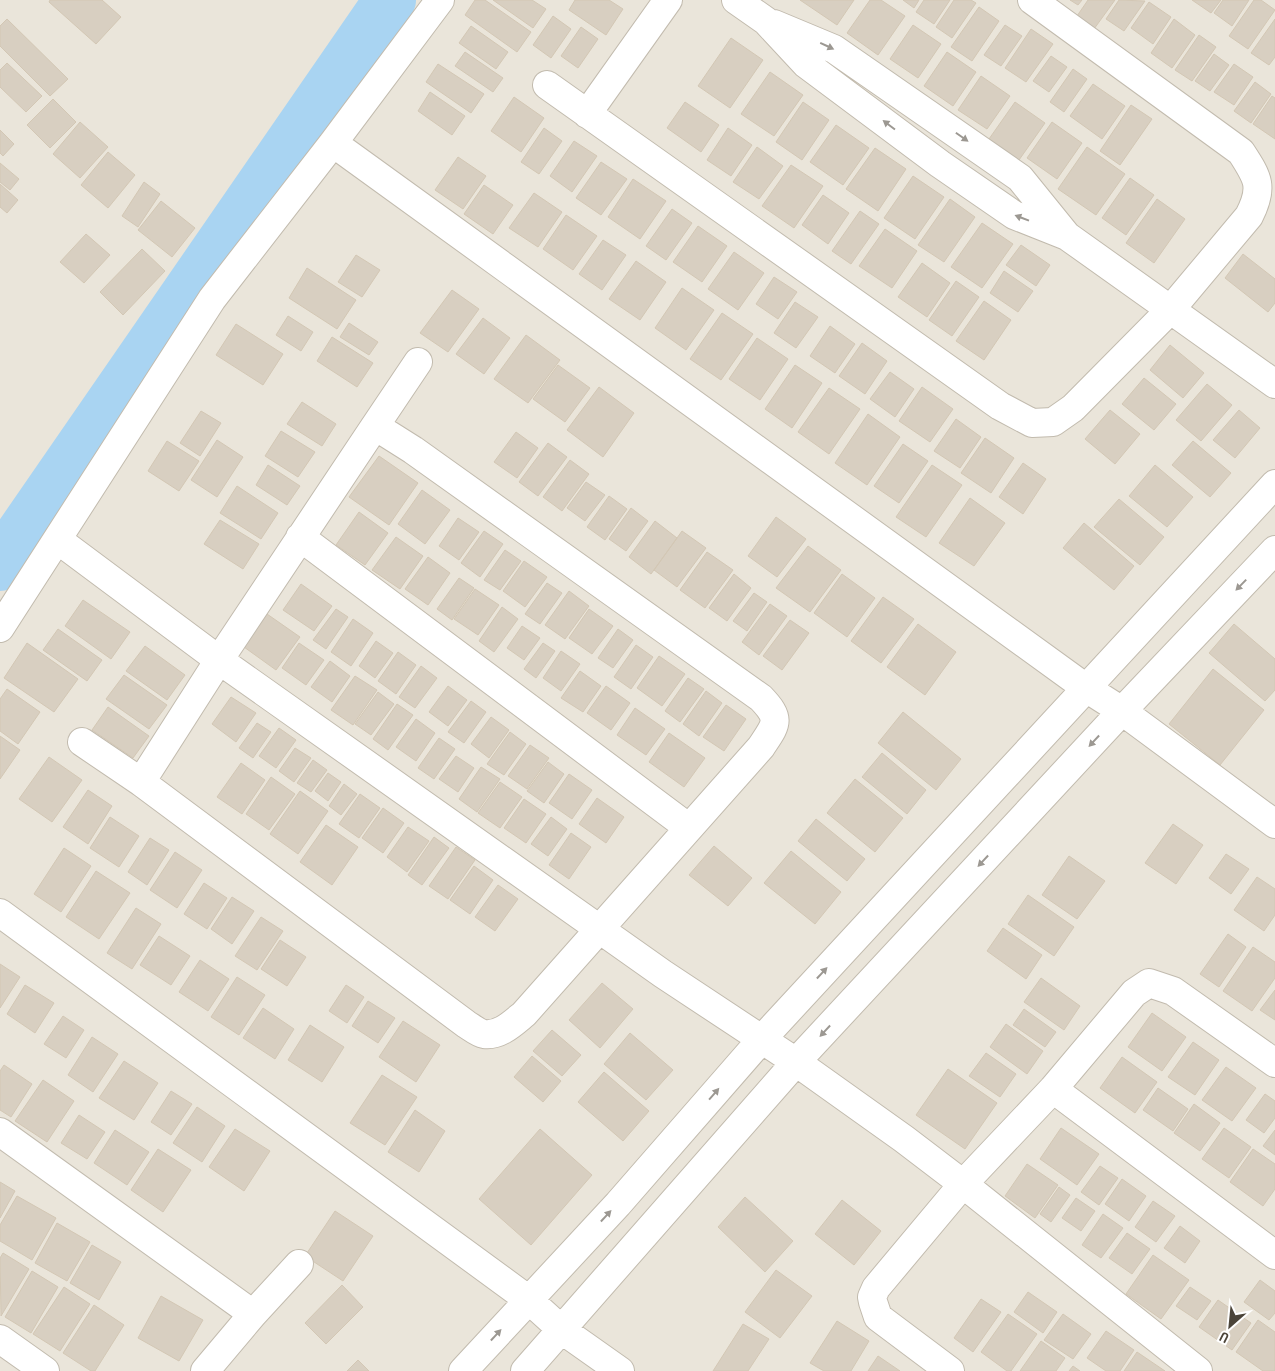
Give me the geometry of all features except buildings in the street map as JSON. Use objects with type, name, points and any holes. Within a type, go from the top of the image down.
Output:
[{"type":"street","points":[[0,628],[212,299],[333,143],[440,0]]},
{"type":"street","points":[[587,114],[668,0]]},
{"type":"street","points":[[736,0],[766,21],[834,49],[1020,178],[1067,236],[1275,384]]},
{"type":"street","points":[[547,85],[992,401],[1032,423],[1053,422],[1073,408],[1171,309],[1249,216],[1257,200],[1257,176],[1241,152],[1032,0]]},
{"type":"street","points":[[333,143],[1086,688],[1122,711],[1275,824]]},
{"type":"street","points":[[141,782],[300,537],[418,362]]},
{"type":"street","points":[[82,742],[141,782],[466,1024],[483,1034],[494,1033],[506,1028],[524,1014],[761,747],[772,730],[775,719],[771,709],[761,698],[445,473],[375,426]]},
{"type":"street","points":[[463,1371],[618,1204],[761,1040],[1275,484]]},
{"type":"street","points":[[300,537],[689,828]]},
{"type":"street","points":[[58,540],[219,660],[662,974],[796,1062],[904,1139],[1198,1371]]},
{"type":"street","points":[[524,1371],[796,1062],[1122,711],[1275,550]]},
{"type":"street","points":[[0,913],[529,1300],[562,1330],[620,1371]]},
{"type":"street","points":[[950,1371],[878,1317],[872,1297],[876,1288],[963,1184],[1053,1088],[1134,993],[1149,983],[1173,991],[1275,1063]]},
{"type":"street","points":[[1053,1088],[1275,1255]]},
{"type":"street","points":[[0,1132],[252,1314]]},
{"type":"street","points":[[205,1371],[252,1314],[299,1264]]},
{"type":"street","points":[[0,1339],[45,1371]]},
{"type":"shaded area","points":[[0,0],[1275,0],[1275,1371],[0,1371]]},
{"type":"waterway","points":[[0,565],[390,0]]}]
